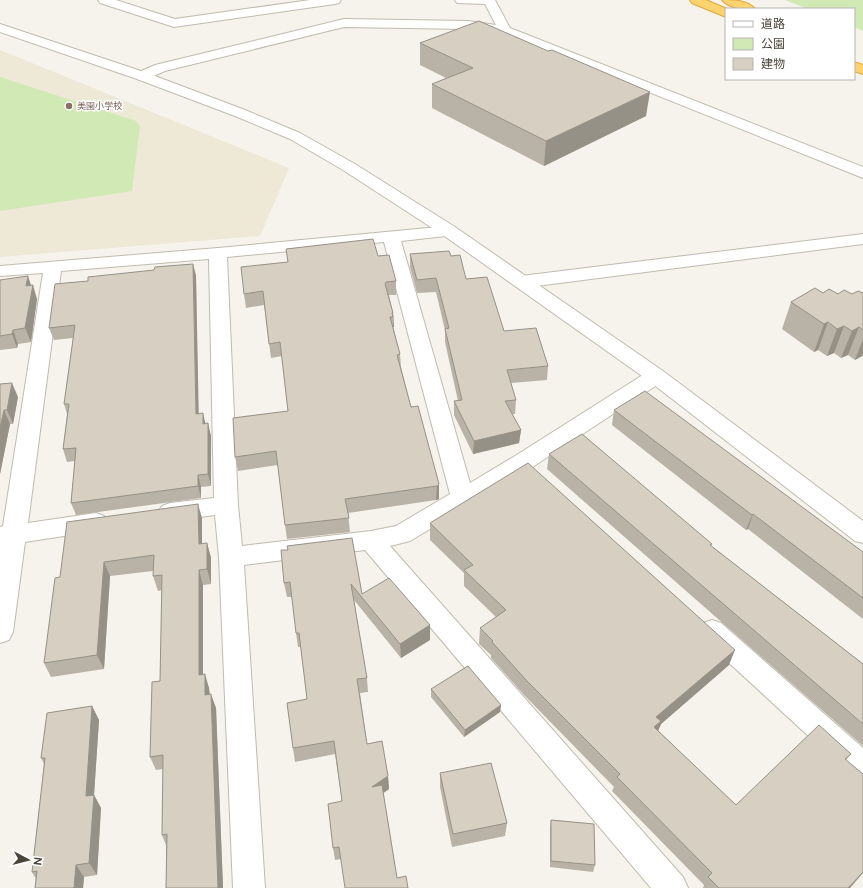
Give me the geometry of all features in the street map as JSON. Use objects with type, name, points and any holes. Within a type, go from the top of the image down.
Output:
[{"type":"highway","points":[[696,0],[725,13]]},
{"type":"highway","points":[[728,0],[747,8]]},
{"type":"street","points":[[105,0],[174,22],[200,20],[335,0]]},
{"type":"street","points":[[461,0],[489,0],[504,30]]},
{"type":"street","points":[[200,20],[222,4]]},
{"type":"street","points":[[142,76],[160,68],[344,23],[468,25],[504,30],[863,173]]},
{"type":"street","points":[[0,28],[142,76],[240,113],[295,136],[349,167],[449,232],[656,376],[863,534]]},
{"type":"street","points":[[0,271],[449,232]]},
{"type":"street","points":[[391,237],[463,498]]},
{"type":"street","points":[[521,282],[863,239]]},
{"type":"street","points":[[218,253],[226,504],[231,556],[249,888]]},
{"type":"street","points":[[0,632],[7,535],[53,267]]},
{"type":"street","points":[[231,556],[371,540],[402,534],[463,498],[532,470],[656,376]]},
{"type":"street","points":[[148,515],[226,504]]},
{"type":"street","points":[[7,535],[116,520]]},
{"type":"street","points":[[371,540],[672,888]]},
{"type":"street","points":[[693,614],[863,767]]},
{"type":"shaded area","name":"美園小学校","points":[[0,50],[289,168],[260,236],[0,257]]},
{"type":"green space","points":[[785,0],[863,0],[863,31],[855,27],[855,8],[805,8]]},
{"type":"green space","points":[[0,77],[136,121],[140,126],[132,191],[0,211]]},
{"type":"building","points":[[479,21],[548,51],[552,50],[650,92],[546,141],[432,84],[473,68],[420,43]]},
{"type":"building","points":[[373,239],[378,256],[389,255],[396,281],[386,282],[385,284],[393,313],[393,317],[390,317],[400,354],[397,355],[411,407],[418,406],[439,484],[437,486],[345,499],[349,518],[285,525],[276,451],[235,457],[233,418],[288,411],[280,342],[269,344],[263,291],[244,294],[241,267],[288,262],[286,249]]},
{"type":"building","points":[[449,251],[451,256],[460,255],[466,279],[487,277],[504,331],[536,328],[548,366],[507,370],[516,400],[505,401],[521,430],[474,441],[454,401],[462,400],[445,329],[449,328],[436,278],[417,280],[410,254]]},
{"type":"building","points":[[193,264],[196,414],[203,413],[203,424],[208,423],[208,474],[198,475],[198,486],[71,503],[76,448],[63,449],[69,404],[64,404],[75,325],[49,328],[55,284],[88,281],[88,277],[154,270],[155,267]]},
{"type":"building","points":[[28,276],[26,286],[33,285],[25,328],[13,330],[12,334],[0,336],[0,280]]},
{"type":"building","points":[[815,288],[823,293],[829,289],[838,294],[844,290],[852,294],[858,291],[863,293],[863,330],[859,327],[852,331],[844,326],[837,329],[828,322],[824,324],[791,302]]},
{"type":"building","points":[[12,383],[7,410],[4,410],[0,428],[0,384]]},
{"type":"building","points":[[645,391],[863,552],[863,598],[614,410]]},
{"type":"building","points":[[582,434],[712,544],[710,545],[863,664],[863,724],[549,454]]},
{"type":"building","points":[[528,463],[735,650],[656,717],[661,721],[654,727],[736,805],[819,725],[851,754],[845,759],[863,774],[863,872],[848,888],[719,888],[708,877],[712,873],[617,777],[620,774],[526,680],[480,628],[506,610],[464,570],[473,565],[430,523]]},
{"type":"building","points":[[198,504],[199,544],[207,543],[207,569],[199,570],[199,675],[205,674],[205,695],[211,694],[218,888],[166,888],[167,834],[162,835],[163,755],[150,757],[152,682],[160,681],[162,575],[153,576],[154,555],[104,562],[97,655],[44,663],[55,578],[60,577],[67,522]]},
{"type":"building","points":[[352,538],[362,594],[389,578],[430,625],[400,644],[351,584],[367,678],[357,679],[367,744],[382,741],[388,776],[372,787],[382,785],[397,878],[406,876],[408,888],[345,888],[339,847],[333,848],[328,804],[342,801],[334,741],[293,748],[287,703],[307,699],[299,633],[296,633],[290,582],[284,583],[281,550],[288,550],[287,546]]},
{"type":"building","points":[[468,666],[501,705],[465,730],[431,689]]},
{"type":"building","points":[[92,706],[86,796],[94,795],[89,863],[76,865],[74,888],[35,888],[37,871],[32,872],[45,758],[41,758],[47,713]]},
{"type":"building","points":[[491,763],[507,823],[453,834],[440,773]]},
{"type":"building","points":[[551,820],[594,824],[595,865],[551,861]]},
{"type":"place","name":"美園小学校","points":[[69,106]]}]
